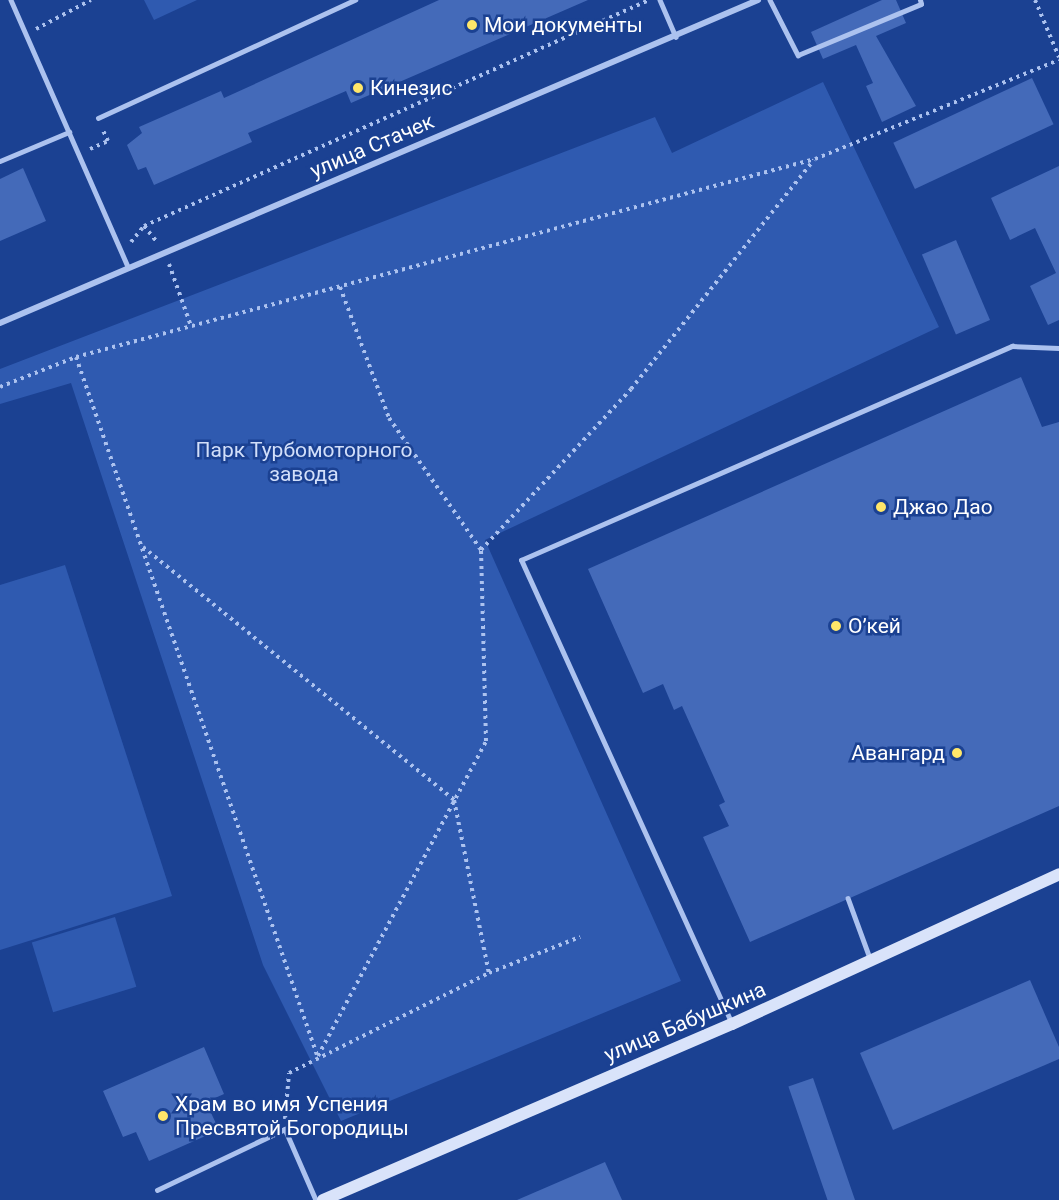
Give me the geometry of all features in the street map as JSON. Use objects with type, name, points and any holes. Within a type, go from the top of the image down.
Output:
[{"type":"street","name":"улица Стачек","points":[[0,323],[164,251],[676,37],[758,0]]},
{"type":"street","name":"улица Бабушкина","points":[[323,1200],[732,1024],[1059,874]]},
{"type":"lane","points":[[11,0],[128,267]]},
{"type":"lane","points":[[98,118],[356,0]]},
{"type":"lane","points":[[660,0],[676,37]]},
{"type":"lane","points":[[770,0],[798,55],[921,4],[920,0]]},
{"type":"lane","points":[[0,161],[69,132]]},
{"type":"lane","points":[[732,1024],[521,560],[1012,346],[1059,348]]},
{"type":"lane","points":[[848,898],[871,960]]},
{"type":"lane","points":[[157,1190],[285,1128],[316,1200]]},
{"type":"path","points":[[26,34],[92,0]]},
{"type":"path","points":[[122,254],[144,226],[649,0]]},
{"type":"path","points":[[0,387],[76,357],[815,159],[1059,58],[1035,0]]},
{"type":"path","points":[[78,155],[108,141]]},
{"type":"path","points":[[144,226],[164,251],[191,326]]},
{"type":"path","points":[[340,286],[389,418],[481,550]]},
{"type":"path","points":[[76,357],[318,1056]]},
{"type":"path","points":[[143,547],[454,800],[489,973]]},
{"type":"path","points":[[285,1128],[289,1073],[318,1056],[489,973],[580,937]]},
{"type":"green space","points":[[144,0],[197,0],[154,20]]},
{"type":"green space","name":"Парк Турбомоторного завода","points":[[823,82],[939,327],[485,540],[681,981],[341,1121],[263,965],[71,383],[0,404],[0,369],[655,117],[672,153]]},
{"type":"green space","points":[[65,565],[172,896],[0,950],[0,585]]},
{"type":"green space","points":[[115,917],[136,987],[53,1012],[32,942]]},
{"type":"building","points":[[439,0],[588,0],[351,103],[346,91],[248,133],[252,142],[154,185],[146,167],[138,170],[127,145],[142,133],[139,127],[221,91],[224,98]]},
{"type":"building","points":[[882,0],[896,0],[906,23],[876,36],[916,106],[882,122],[866,86],[873,83],[856,45],[823,59],[811,32]]},
{"type":"building","points":[[1032,78],[1054,124],[915,189],[893,143]]},
{"type":"building","points":[[1059,166],[1059,320],[1048,325],[1030,286],[1056,273],[1035,228],[1010,240],[991,198]]},
{"type":"building","points":[[23,168],[46,221],[0,241],[0,179]]},
{"type":"building","points":[[956,240],[990,320],[956,335],[922,254]]},
{"type":"building","name":"О’кей","points":[[1021,377],[1042,427],[1059,422],[1059,806],[750,942],[703,837],[729,826],[719,805],[725,802],[682,706],[674,710],[663,684],[643,693],[588,569]]},
{"type":"building","points":[[1030,980],[1059,1047],[1059,1059],[893,1130],[860,1053]]},
{"type":"building","name":"Храм во имя Успения Пресвятой Богородицы","points":[[204,1047],[224,1094],[206,1102],[219,1130],[149,1161],[136,1132],[123,1137],[103,1091]]},
{"type":"building","points":[[813,1078],[855,1200],[828,1200],[788,1086]]},
{"type":"building","points":[[605,1162],[622,1200],[517,1200]]},
{"type":"place","name":"Мои документы","points":[[472,25]]},
{"type":"place","name":"Кинезис","points":[[358,88]]},
{"type":"place","name":"Джао Дао","points":[[881,507]]},
{"type":"place","name":"О’кей","points":[[836,626]]},
{"type":"place","name":"Авангард","points":[[957,753]]},
{"type":"place","name":"Храм во имя Успения Пресвятой Богородицы","points":[[163,1116]]}]
